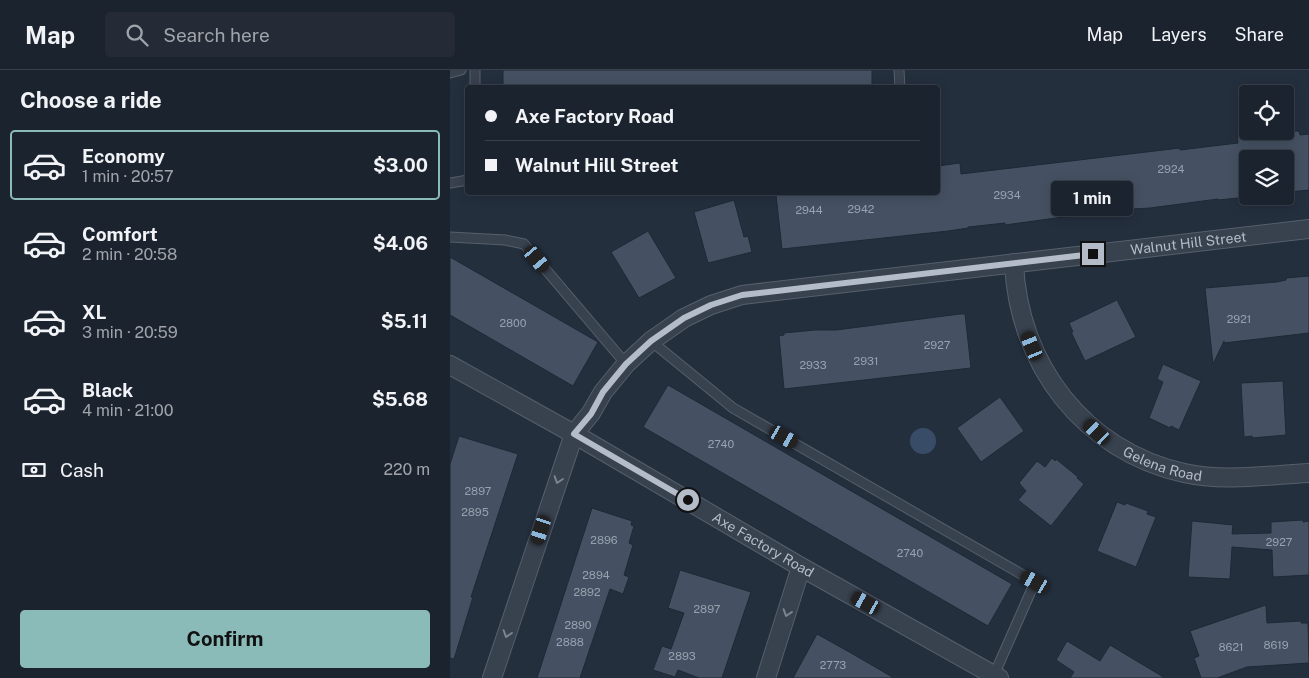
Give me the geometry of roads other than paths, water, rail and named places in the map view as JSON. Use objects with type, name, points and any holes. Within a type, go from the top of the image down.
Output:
[{"type":"street","name":"Walnut Hill Street","points":[[492,678],[574,434],[591,414],[603,392],[626,364],[651,341],[684,318],[711,305],[742,295],[1309,229]]},
{"type":"street","name":"Gelena Road","points":[[1014,263],[1015,288],[1025,328],[1040,364],[1055,388],[1072,409],[1097,432],[1122,449],[1154,465],[1185,473],[1213,477],[1309,473]]},
{"type":"street","name":"Axe Factory Road","points":[[450,366],[574,434],[801,567],[996,676]]},
{"type":"street","points":[[766,678],[801,567]]},
{"type":"lane","points":[[450,73],[461,70]]},
{"type":"lane","points":[[475,70],[475,85]]},
{"type":"lane","points":[[899,70],[900,85]]},
{"type":"lane","points":[[450,183],[465,180]]},
{"type":"lane","points":[[450,237],[505,240],[524,244],[626,364]]},
{"type":"lane","points":[[651,341],[734,408],[1035,582],[996,676]]},
{"type":"water","points":[[923,428],[932,432],[936,441],[932,450],[923,454],[914,450],[910,441],[914,432]]}]
